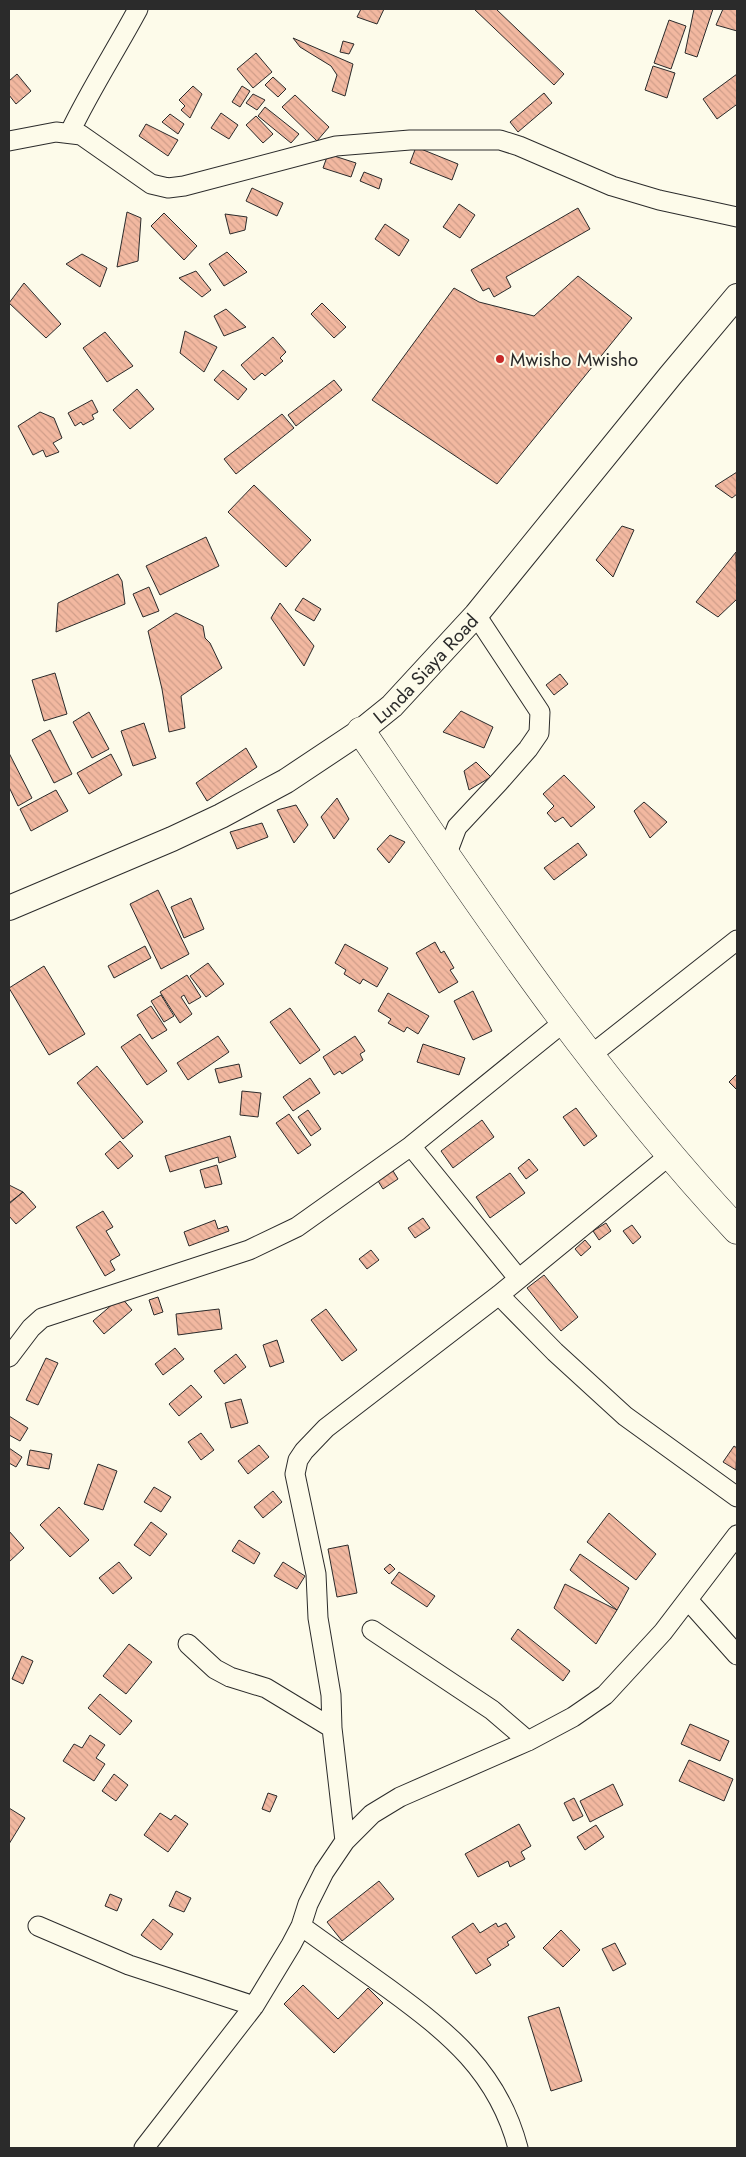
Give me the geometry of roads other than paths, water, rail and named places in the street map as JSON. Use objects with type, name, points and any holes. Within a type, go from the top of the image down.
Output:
[{"type":"highway","points":[[361,731],[446,856],[565,1022],[670,1155],[737,1230]]},
{"type":"main road","name":"Lunda Siaya Road","points":[[9,908],[172,839],[221,816],[286,781],[361,731],[392,706],[476,615],[737,296]]},
{"type":"street","points":[[70,132],[96,81],[138,9]]},
{"type":"street","points":[[9,141],[56,132],[70,132],[81,135],[151,184],[168,188],[184,186],[336,146],[410,140],[500,140],[519,146],[612,186],[659,200],[737,217]]},
{"type":"street","points":[[446,856],[457,827],[528,749],[539,733],[540,712],[476,615]]},
{"type":"street","points":[[591,1055],[737,940]]},
{"type":"street","points":[[9,1357],[31,1328],[42,1318],[249,1250],[315,1216],[411,1146],[565,1022]]},
{"type":"street","points":[[411,1146],[518,1278]]},
{"type":"street","points":[[345,1842],[332,1728],[331,1695],[318,1618],[316,1574],[294,1474],[298,1460],[326,1428],[351,1407],[499,1295],[670,1155]]},
{"type":"street","points":[[499,1295],[555,1352],[625,1416],[737,1497]]},
{"type":"street","points":[[144,2148],[254,2006],[301,1926],[308,1904],[324,1872],[345,1842],[372,1814],[400,1797],[528,1742],[573,1717],[605,1695],[631,1669],[688,1600],[737,1535]]},
{"type":"street","points":[[688,1600],[737,1655]]},
{"type":"street","points":[[372,1630],[492,1710],[528,1742]]},
{"type":"street","points":[[188,1644],[215,1669],[230,1677],[266,1688],[332,1728]]},
{"type":"street","points":[[38,1926],[129,1965],[254,2006]]},
{"type":"street","points":[[301,1926],[430,2019],[456,2041],[488,2081],[505,2110],[518,2148]]},
{"type":"place","name":"Mwisho Mwisho","points":[[500,359]]}]
